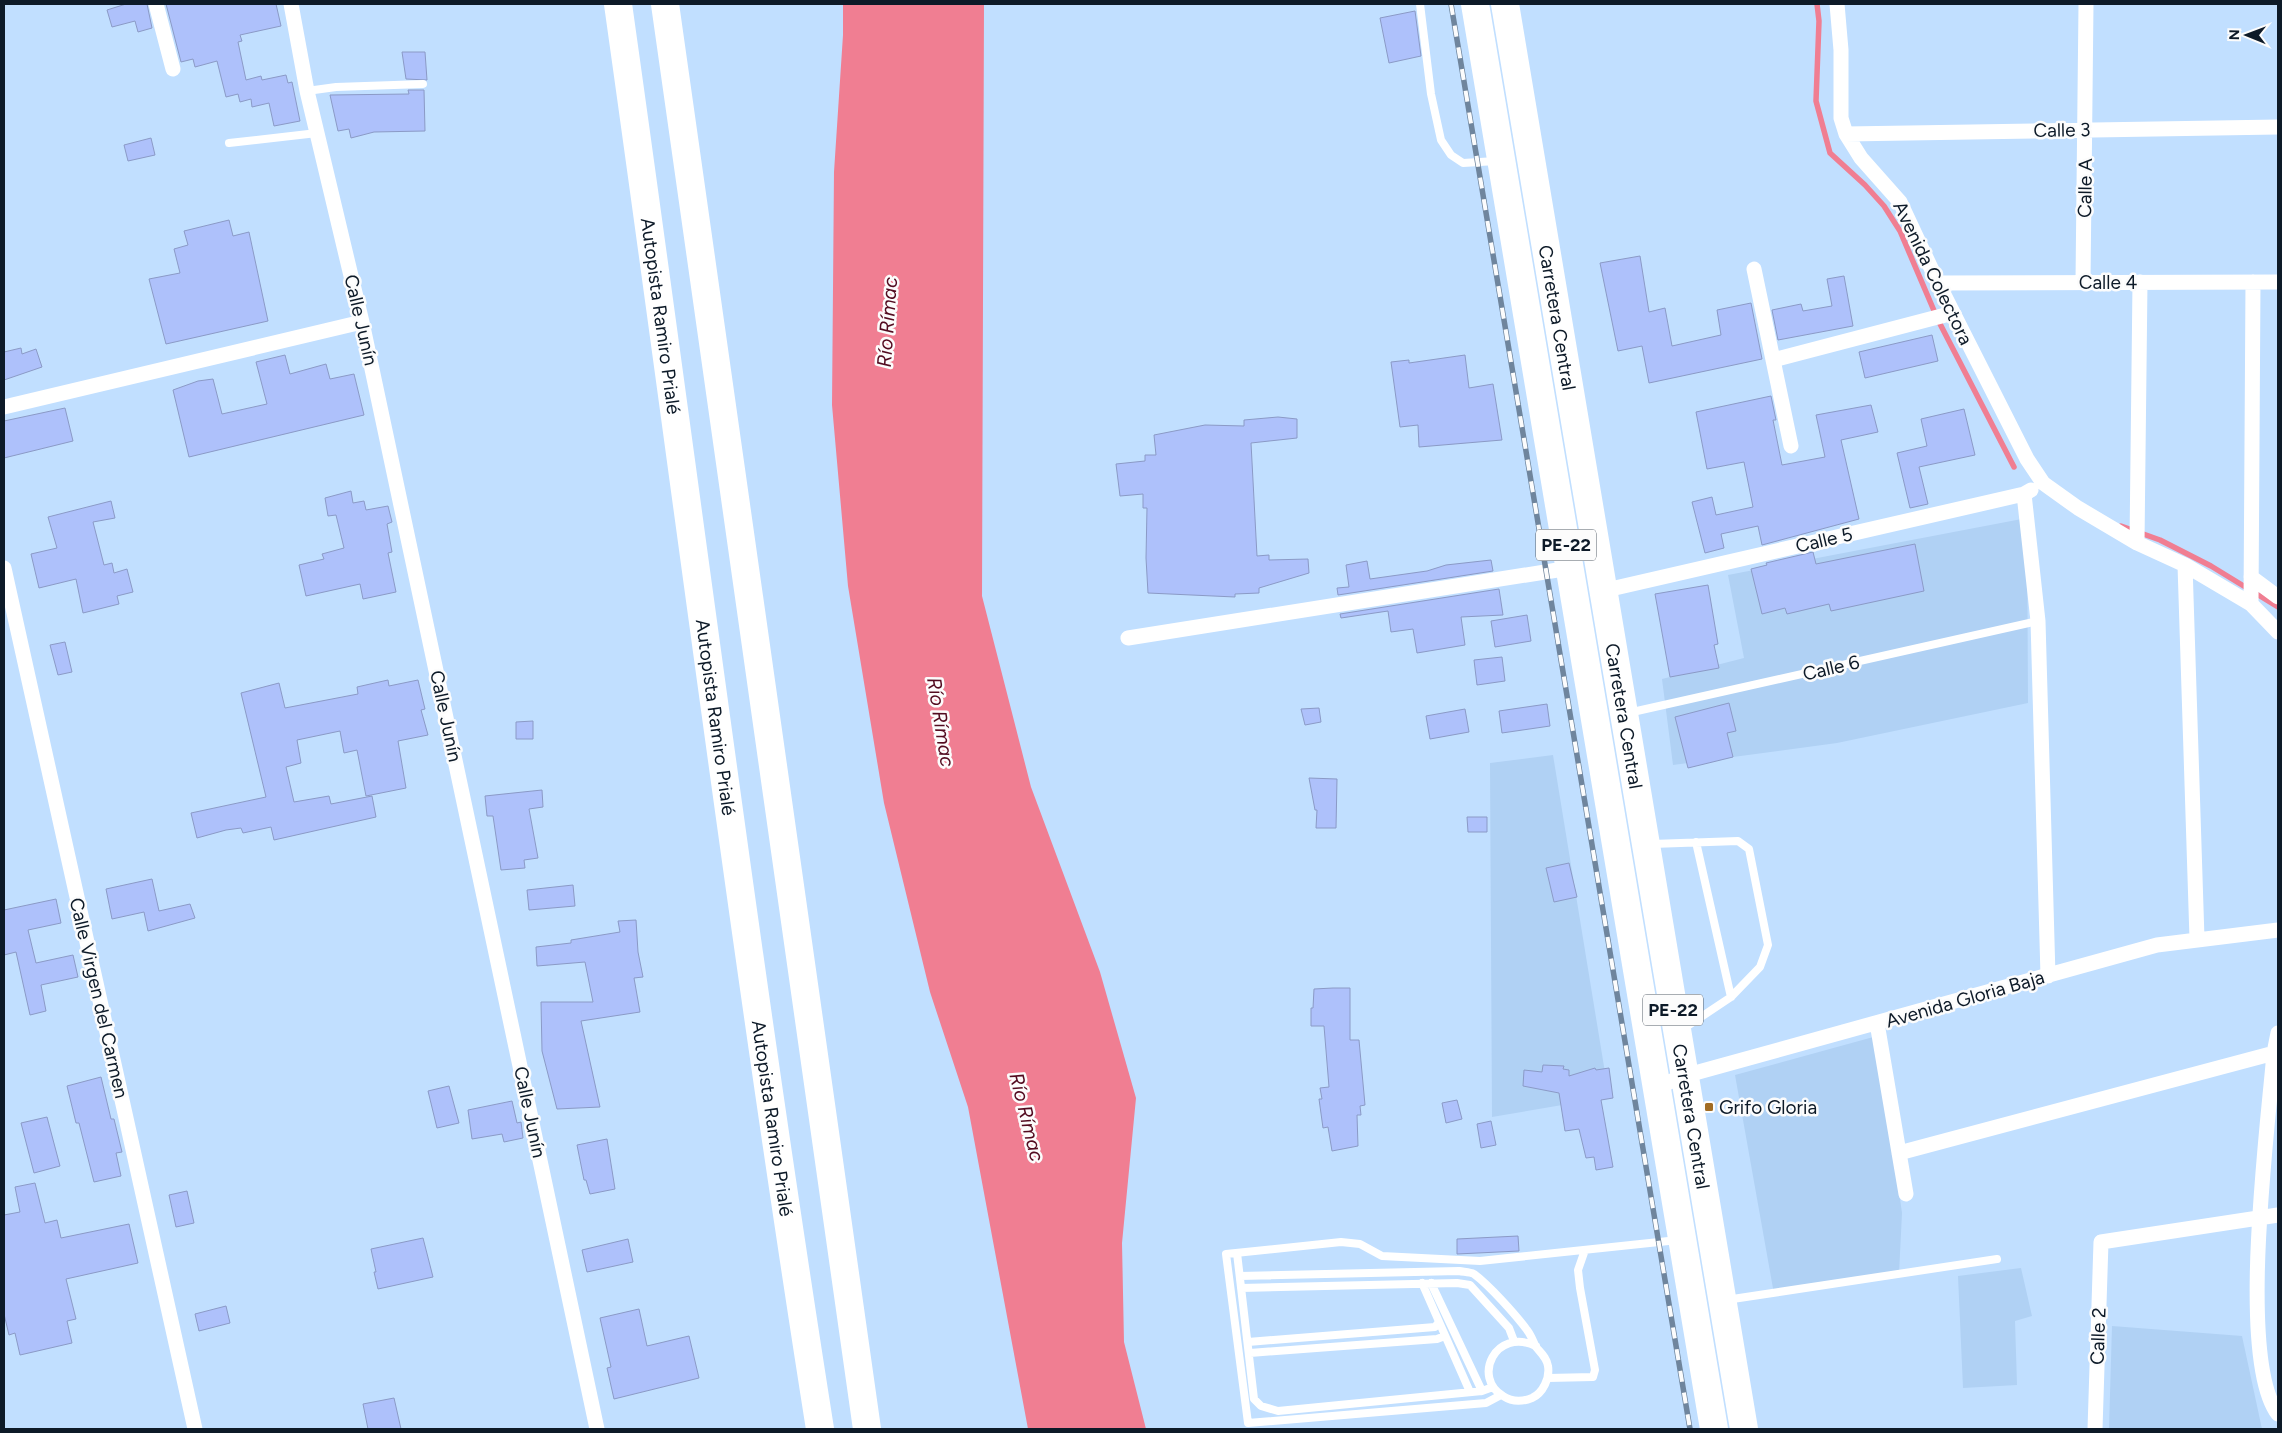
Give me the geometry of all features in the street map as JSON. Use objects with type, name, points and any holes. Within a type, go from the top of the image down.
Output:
[{"type":"highway","name":"Autopista Ramiro Prialé","points":[[618,4],[676,414],[750,966],[820,1429]]},
{"type":"highway","points":[[665,4],[866,1429]]},
{"type":"highway","name":"Carretera Central","points":[[1475,4],[1714,1429]]},
{"type":"highway","name":"Carretera Central","points":[[1505,4],[1744,1429]]},
{"type":"street","points":[[156,4],[172,69]]},
{"type":"street","name":"Calle Junín","points":[[291,4],[317,133],[362,322],[597,1429]]},
{"type":"street","name":"Avenida Colectora","points":[[1836,4],[1841,50],[1841,118],[1846,134],[1860,158],[1900,202],[1953,314],[2027,459],[2043,482],[2078,508],[2137,543],[2185,565],[2251,604],[2278,632]]},
{"type":"street","name":"Calle A","points":[[2083,282],[2086,4]]},
{"type":"street","name":"Calle 3","points":[[1846,134],[2278,127]]},
{"type":"street","points":[[1754,269],[1791,446]]},
{"type":"street","points":[[2137,543],[2140,282]]},
{"type":"street","points":[[2251,604],[2253,282]]},
{"type":"street","name":"Calle 4","points":[[1938,283],[2278,282]]},
{"type":"street","points":[[1773,360],[1953,314]]},
{"type":"street","points":[[4,407],[362,322]]},
{"type":"street","name":"Calle 5","points":[[1602,591],[2024,494],[2043,482]]},
{"type":"street","points":[[2024,494],[2038,621],[2048,976]]},
{"type":"street","points":[[2185,565],[2197,939]]},
{"type":"street","name":"Calle Virgen del Carmen","points":[[4,568],[195,1429]]},
{"type":"street","points":[[1128,638],[1570,568]]},
{"type":"street","points":[[2251,577],[2278,597]]},
{"type":"street","name":"Avenida Gloria Baja","points":[[1657,1087],[1684,1076],[2157,945],[2278,930]]},
{"type":"street","points":[[1877,1023],[1906,1194]]},
{"type":"street","points":[[2278,1033],[2261,1217],[2256,1318],[2263,1378],[2278,1414]]},
{"type":"street","points":[[1899,1153],[2276,1053]]},
{"type":"street","points":[[2261,1217],[2278,1215]]},
{"type":"street","name":"Calle 2","points":[[2096,1429],[2101,1242],[2261,1217]]},
{"type":"lane","points":[[1420,4],[1432,94],[1441,140],[1452,154],[1464,163],[1502,161]]},
{"type":"lane","points":[[308,91],[336,87],[423,84]]},
{"type":"lane","points":[[229,143],[317,133]]},
{"type":"lane","name":"Calle 6","points":[[1623,714],[2038,621]]},
{"type":"lane","points":[[1645,844],[1738,841],[1749,849],[1768,945],[1760,967],[1731,997],[1677,1033]]},
{"type":"lane","points":[[1696,842],[1731,997]]},
{"type":"lane","points":[[1501,1395],[1486,1403],[1248,1423],[1226,1254],[1341,1242],[1360,1244],[1382,1256],[1480,1261],[1682,1240]]},
{"type":"lane","points":[[1548,1378],[1593,1377],[1595,1370],[1578,1270],[1585,1250]]},
{"type":"lane","points":[[1237,1253],[1254,1399],[1261,1406],[1278,1411],[1482,1391],[1493,1386]]},
{"type":"lane","points":[[1722,1300],[1997,1259]]},
{"type":"lane","points":[[1240,1276],[1459,1271],[1473,1273],[1527,1330],[1536,1346],[1544,1355],[1548,1366],[1548,1378],[1543,1389],[1534,1397],[1523,1401],[1511,1400],[1501,1395],[1493,1386],[1489,1376],[1489,1364],[1494,1353],[1503,1345],[1514,1341],[1526,1342],[1536,1346]]},
{"type":"lane","points":[[1241,1288],[1457,1282],[1470,1285],[1509,1328],[1514,1341]]},
{"type":"lane","points":[[1432,1283],[1482,1391]]},
{"type":"lane","points":[[1422,1284],[1470,1392]]},
{"type":"lane","points":[[1248,1342],[1435,1327],[1439,1322]]},
{"type":"lane","points":[[1250,1353],[1437,1339],[1445,1336]]},
{"type":"shaded area","points":[[2027,518],[2028,703],[1837,743],[1673,765],[1662,679],[1744,658],[1728,575]]},
{"type":"shaded area","points":[[1553,755],[1609,1097],[1492,1117],[1490,763]]},
{"type":"shaded area","points":[[1877,1036],[1902,1213],[1899,1274],[1774,1294],[1735,1075]]},
{"type":"shaded area","points":[[2021,1268],[2032,1316],[2015,1321],[2017,1385],[1963,1388],[1958,1276]]},
{"type":"shaded area","points":[[2112,1326],[2242,1336],[2262,1429],[2109,1429]]},
{"type":"water","name":"Río Rímac","points":[[843,4],[984,4],[982,596],[1031,787],[1100,972],[1136,1098],[1122,1243],[1124,1342],[1146,1429],[1028,1429],[968,1107],[930,992],[884,803],[848,586],[832,405],[834,172],[843,35]]},
{"type":"building","points":[[126,4],[147,4],[152,28],[138,32],[135,21],[112,27],[107,10]]},
{"type":"building","points":[[166,4],[276,4],[281,26],[240,35],[242,41],[238,42],[246,80],[261,76],[262,80],[286,75],[288,83],[292,82],[300,121],[274,126],[269,103],[252,107],[251,99],[240,102],[238,94],[226,97],[217,61],[195,67],[193,59],[181,62]]},
{"type":"building","points":[[1415,11],[1421,56],[1389,63],[1380,18]]},
{"type":"building","points":[[402,52],[425,52],[427,80],[406,79]]},
{"type":"building","points":[[408,90],[424,90],[425,131],[374,132],[351,138],[349,129],[338,131],[330,95],[409,94]]},
{"type":"building","points":[[151,138],[155,155],[128,161],[124,145]]},
{"type":"building","points":[[229,220],[233,236],[249,232],[268,321],[166,344],[149,279],[180,273],[174,249],[188,245],[184,231]]},
{"type":"building","points":[[1640,256],[1649,312],[1665,308],[1672,346],[1721,335],[1717,310],[1751,303],[1762,359],[1649,383],[1642,346],[1618,351],[1600,263]]},
{"type":"building","points":[[1844,276],[1853,326],[1778,340],[1772,310],[1801,304],[1803,311],[1832,306],[1827,279]]},
{"type":"building","points":[[1932,335],[1938,361],[1865,378],[1859,352]]},
{"type":"building","points":[[21,348],[22,354],[36,349],[42,367],[4,380],[4,352]]},
{"type":"building","points":[[285,355],[290,374],[326,364],[330,379],[354,374],[364,415],[189,457],[173,390],[198,381],[213,379],[222,414],[267,404],[256,362]]},
{"type":"building","points":[[1465,355],[1469,388],[1493,384],[1502,440],[1419,447],[1418,425],[1400,427],[1391,362],[1409,360],[1409,363]]},
{"type":"building","points":[[1771,396],[1776,420],[1773,420],[1782,465],[1825,457],[1816,415],[1871,405],[1878,432],[1841,440],[1859,519],[1762,545],[1758,526],[1721,534],[1724,548],[1705,553],[1692,502],[1712,497],[1716,515],[1753,507],[1744,462],[1707,469],[1696,412]]},
{"type":"building","points":[[65,408],[73,441],[4,458],[4,421]]},
{"type":"building","points":[[1964,409],[1975,455],[1919,467],[1928,504],[1910,508],[1897,453],[1927,446],[1921,419]]},
{"type":"building","points":[[1278,417],[1297,419],[1297,438],[1251,443],[1257,556],[1269,555],[1269,560],[1308,559],[1309,573],[1259,588],[1259,593],[1235,594],[1235,597],[1148,593],[1146,558],[1147,508],[1143,508],[1143,494],[1120,496],[1116,464],[1145,461],[1145,455],[1156,455],[1154,435],[1205,425],[1244,426],[1244,420]]},
{"type":"building","points":[[351,491],[353,503],[364,501],[366,510],[388,506],[392,522],[387,524],[392,552],[388,553],[396,592],[363,599],[360,584],[306,596],[299,565],[324,559],[322,554],[344,548],[336,515],[328,516],[325,498]]},
{"type":"building","points":[[111,501],[115,518],[93,522],[104,565],[112,563],[114,573],[127,569],[133,592],[117,596],[119,604],[83,613],[76,579],[39,588],[31,554],[57,548],[48,517]]},
{"type":"building","points":[[1915,544],[1924,591],[1831,611],[1829,604],[1787,614],[1785,608],[1762,614],[1751,569],[1767,565],[1766,563],[1813,552],[1816,564]]},
{"type":"building","points":[[1491,560],[1493,571],[1338,595],[1337,588],[1349,587],[1346,565],[1367,561],[1370,579],[1427,571],[1446,565]]},
{"type":"building","points":[[1708,585],[1718,644],[1714,645],[1719,668],[1670,677],[1655,594]]},
{"type":"building","points":[[1499,589],[1503,615],[1461,617],[1465,645],[1417,653],[1413,629],[1391,632],[1388,611],[1341,618],[1340,614]]},
{"type":"building","points":[[1527,615],[1531,641],[1495,647],[1491,621]]},
{"type":"building","points":[[65,642],[72,672],[58,675],[50,645]]},
{"type":"building","points":[[1502,657],[1505,681],[1477,685],[1474,660]]},
{"type":"building","points":[[388,680],[389,686],[418,680],[425,709],[421,710],[428,735],[398,741],[406,788],[366,796],[357,750],[344,753],[340,731],[297,740],[301,763],[286,767],[294,802],[329,796],[331,804],[372,796],[376,817],[274,840],[271,827],[243,833],[241,828],[226,830],[197,838],[191,813],[266,797],[241,693],[279,683],[285,708],[358,694],[357,687]]},
{"type":"building","points":[[1729,703],[1736,731],[1727,733],[1733,757],[1688,768],[1675,717]]},
{"type":"building","points":[[1547,704],[1550,726],[1502,733],[1499,711]]},
{"type":"building","points":[[1319,708],[1321,722],[1305,725],[1301,709]]},
{"type":"building","points":[[1465,709],[1469,732],[1430,739],[1426,716]]},
{"type":"building","points":[[533,721],[533,739],[516,739],[516,722]]},
{"type":"building","points":[[1309,778],[1337,779],[1336,828],[1316,828],[1317,810],[1315,810]]},
{"type":"building","points":[[542,790],[543,807],[529,809],[538,858],[524,860],[525,868],[501,870],[493,816],[487,816],[485,796]]},
{"type":"building","points":[[1467,817],[1487,817],[1487,832],[1468,832]]},
{"type":"building","points":[[1569,863],[1577,897],[1554,902],[1546,868]]},
{"type":"building","points":[[152,879],[159,911],[190,904],[195,918],[148,931],[144,912],[112,919],[106,889]]},
{"type":"building","points":[[573,885],[575,906],[529,910],[527,890]]},
{"type":"building","points":[[56,899],[61,923],[28,930],[36,963],[73,955],[78,977],[41,985],[46,1011],[30,1015],[16,952],[4,955],[4,910]]},
{"type":"building","points":[[636,920],[638,952],[643,977],[634,978],[640,1012],[581,1021],[600,1107],[557,1109],[542,1051],[541,1002],[593,1002],[585,962],[537,966],[536,947],[571,943],[571,940],[620,932],[618,921]]},
{"type":"building","points":[[1350,988],[1350,1040],[1359,1040],[1365,1105],[1360,1106],[1361,1115],[1357,1115],[1358,1146],[1332,1151],[1328,1127],[1323,1128],[1319,1099],[1322,1099],[1320,1088],[1329,1087],[1324,1026],[1311,1026],[1311,1008],[1313,1008],[1314,989]]},
{"type":"building","points":[[1543,1065],[1564,1066],[1563,1069],[1569,1070],[1569,1076],[1595,1068],[1596,1070],[1609,1068],[1613,1098],[1601,1100],[1613,1167],[1596,1170],[1594,1157],[1586,1158],[1579,1129],[1565,1131],[1559,1093],[1523,1086],[1524,1070],[1542,1072]]},
{"type":"building","points":[[101,1077],[111,1119],[114,1119],[122,1152],[116,1153],[121,1176],[94,1182],[79,1123],[76,1123],[67,1086]]},
{"type":"building","points":[[449,1086],[459,1123],[437,1128],[428,1091]]},
{"type":"building","points":[[1457,1100],[1462,1119],[1446,1123],[1442,1103]]},
{"type":"building","points":[[512,1101],[517,1123],[521,1122],[523,1138],[504,1142],[502,1134],[472,1139],[468,1110]]},
{"type":"building","points":[[47,1117],[60,1166],[34,1173],[21,1123]]},
{"type":"building","points":[[1491,1121],[1496,1145],[1481,1148],[1477,1124]]},
{"type":"building","points":[[607,1139],[615,1189],[590,1194],[586,1180],[584,1180],[577,1145]]},
{"type":"building","points":[[35,1183],[45,1223],[57,1220],[61,1238],[129,1224],[138,1263],[66,1279],[76,1319],[67,1321],[72,1343],[20,1355],[15,1333],[9,1335],[4,1314],[4,1215],[20,1212],[15,1187]]},
{"type":"building","points":[[187,1191],[194,1223],[176,1227],[169,1195]]},
{"type":"building","points":[[1518,1236],[1519,1251],[1457,1254],[1457,1239]]},
{"type":"building","points":[[423,1238],[433,1277],[378,1289],[371,1249]]},
{"type":"building","points":[[628,1239],[633,1262],[587,1272],[582,1250]]},
{"type":"building","points":[[226,1306],[230,1323],[199,1331],[195,1314]]},
{"type":"building","points":[[639,1309],[647,1346],[689,1336],[699,1378],[614,1399],[607,1368],[611,1367],[600,1318]]},
{"type":"building","points":[[394,1398],[401,1429],[368,1429],[363,1404]]},
{"type":"waterway","points":[[1817,4],[1819,21],[1816,101],[1830,153],[1865,185],[1884,206],[1900,231],[1938,320],[2014,467]]},
{"type":"waterway","points":[[2121,526],[2160,540],[2211,566],[2278,607]]},
{"type":"railway","points":[[1451,4],[1690,1429]]},
{"type":"place","name":"Grifo Gloria","points":[[1709,1107]]}]
